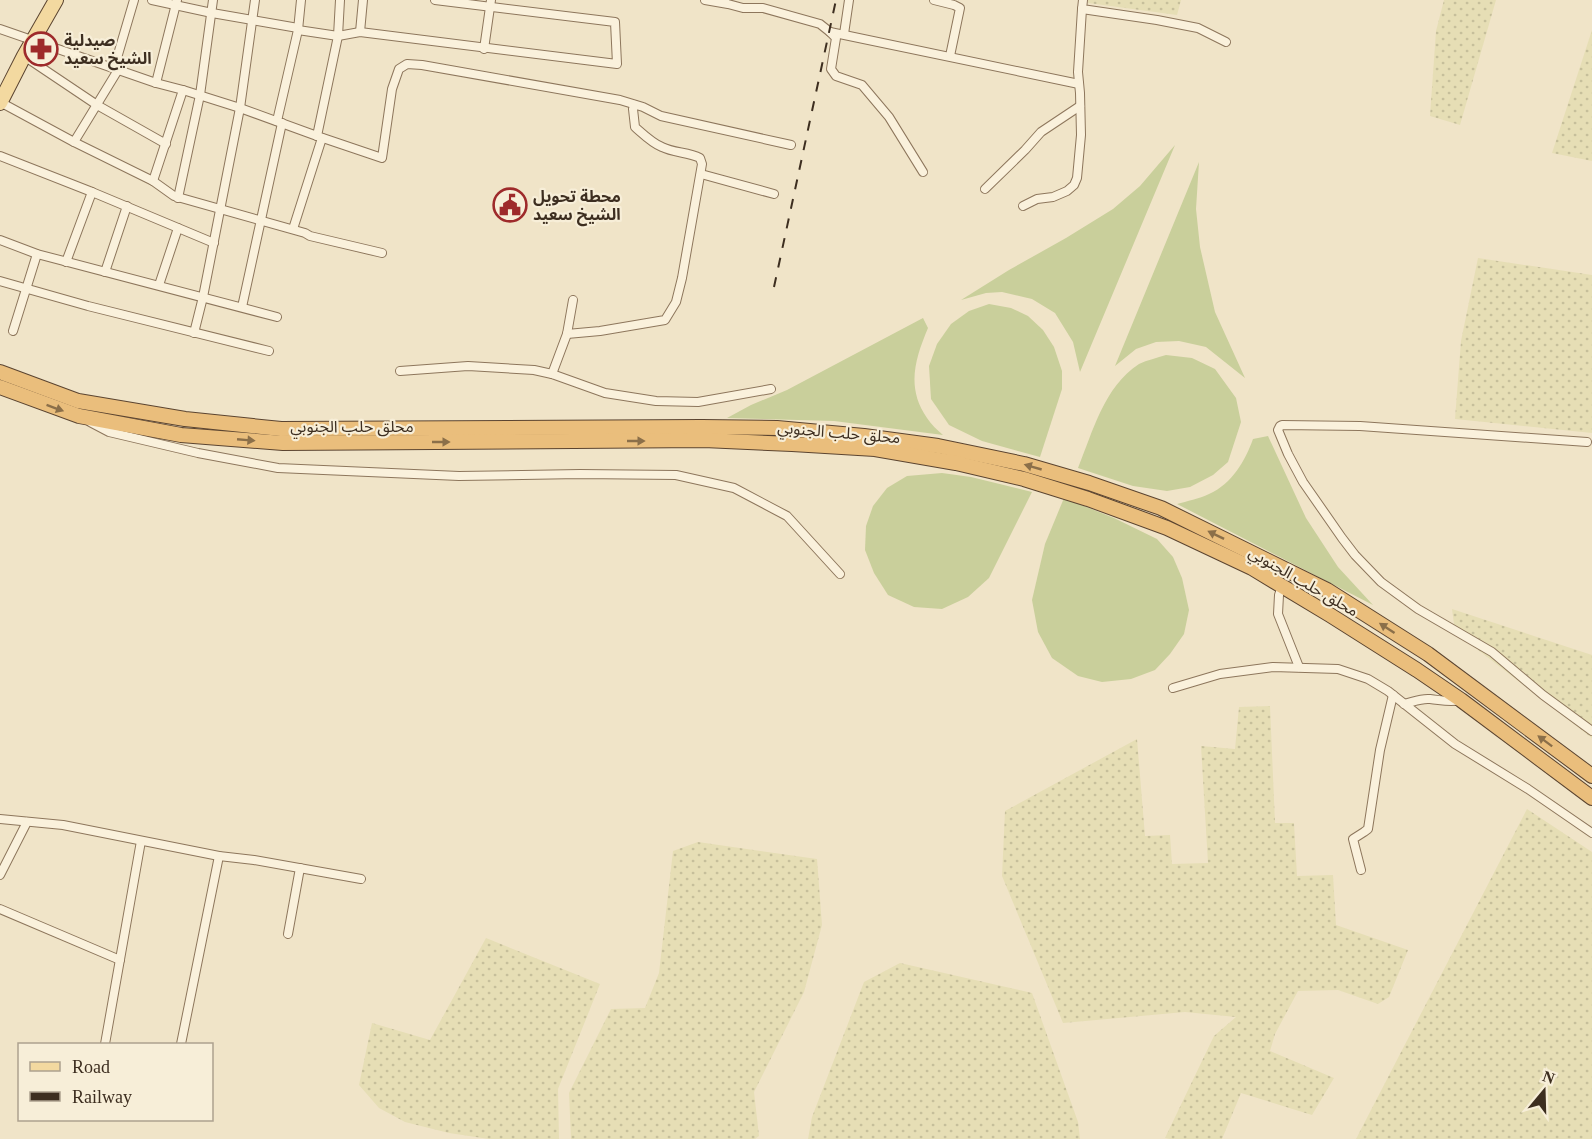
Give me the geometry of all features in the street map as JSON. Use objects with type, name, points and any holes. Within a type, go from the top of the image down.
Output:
[{"type":"highway","name":"محلق حلب الجنوبي","points":[[0,372],[78,401],[185,419],[281,429],[777,428],[939,446],[1024,464],[1161,508],[1327,590],[1428,654],[1592,776]]},
{"type":"highway","name":"محلق حلب الجنوبي","points":[[0,387],[79,416],[182,435],[283,443],[704,441],[792,444],[875,449],[956,462],[1024,479],[1088,499],[1167,528],[1252,568],[1417,670],[1592,798]]},
{"type":"main road","points":[[0,102],[53,1]]},
{"type":"street","points":[[74,142],[116,69],[134,0]]},
{"type":"street","points":[[152,0],[338,36],[360,32],[617,64],[615,22],[491,4],[435,0]]},
{"type":"street","points":[[178,198],[200,95],[213,0]]},
{"type":"street","points":[[194,333],[240,108],[255,0]]},
{"type":"street","points":[[242,308],[298,29],[301,0]]},
{"type":"street","points":[[294,229],[319,137],[338,36],[340,0]]},
{"type":"street","points":[[360,32],[363,0]]},
{"type":"street","points":[[705,0],[763,8],[820,24],[836,38],[832,72],[836,76],[862,85],[889,117],[923,172]]},
{"type":"street","points":[[843,34],[849,0]]},
{"type":"street","points":[[934,0],[954,4],[960,8],[950,56]]},
{"type":"street","points":[[156,83],[176,3]]},
{"type":"street","points":[[484,49],[491,4]]},
{"type":"street","points":[[1023,206],[1037,199],[1053,197],[1067,191],[1074,185],[1077,178],[1081,135],[1078,72],[1082,5],[1198,28],[1226,42]]},
{"type":"street","points":[[0,29],[156,83],[240,108],[382,158],[392,89],[399,69],[407,64],[609,98],[635,105],[661,116],[790,145]]},
{"type":"street","points":[[830,32],[1079,84]]},
{"type":"street","points":[[24,56],[97,105],[166,144]]},
{"type":"street","points":[[153,181],[183,90]]},
{"type":"street","points":[[0,102],[153,181],[178,198],[261,219],[305,232],[310,236],[382,253]]},
{"type":"street","points":[[567,334],[664,320],[676,302],[702,164],[700,158],[663,148],[645,136],[635,127],[633,110],[635,105]]},
{"type":"street","points":[[985,189],[1041,132],[1080,106]]},
{"type":"street","points":[[0,156],[214,243]]},
{"type":"street","points":[[700,174],[774,194]]},
{"type":"street","points":[[66,262],[92,192]]},
{"type":"street","points":[[105,272],[127,206]]},
{"type":"street","points":[[159,285],[178,228]]},
{"type":"street","points":[[0,240],[37,254],[277,317]]},
{"type":"street","points":[[13,331],[37,254]]},
{"type":"street","points":[[0,281],[88,306],[269,351]]},
{"type":"street","points":[[552,374],[567,334],[573,300]]},
{"type":"street","points":[[400,371],[468,366],[508,368],[552,374],[605,393],[656,401],[698,402],[771,390]]},
{"type":"street","points":[[79,416],[109,432],[198,453],[278,468],[459,476],[676,475],[734,488],[787,516],[840,574]]},
{"type":"street","points":[[1587,442],[1360,426],[1282,425],[1278,429],[1303,482],[1348,547],[1381,582],[1418,609],[1492,652],[1543,695],[1592,731]]},
{"type":"street","points":[[1282,586],[1278,614],[1299,667]]},
{"type":"street","points":[[1173,688],[1220,674],[1273,667],[1338,669],[1368,679],[1393,695],[1455,744],[1528,789],[1592,833]]},
{"type":"street","points":[[1361,870],[1353,839],[1368,829],[1380,750],[1393,695]]},
{"type":"street","points":[[1404,704],[1422,699],[1446,702],[1461,700]]},
{"type":"street","points":[[0,819],[63,825],[219,856],[361,879]]},
{"type":"street","points":[[0,875],[27,822]]},
{"type":"street","points":[[105,1043],[141,841]]},
{"type":"street","points":[[181,1043],[219,856]]},
{"type":"street","points":[[288,934],[300,868]]},
{"type":"street","points":[[0,909],[120,960]]},
{"type":"shaded area","points":[[1088,0],[1181,0],[1177,15],[1088,3]]},
{"type":"shaded area","points":[[1444,0],[1496,0],[1460,125],[1430,116],[1436,31]]},
{"type":"shaded area","points":[[1592,30],[1592,161],[1552,153]]},
{"type":"shaded area","points":[[1478,258],[1592,275],[1592,433],[1455,419],[1461,341]]},
{"type":"shaded area","points":[[1452,609],[1592,655],[1592,738],[1455,632]]},
{"type":"shaded area","points":[[1270,706],[1275,823],[1294,823],[1297,876],[1333,875],[1336,925],[1408,950],[1389,997],[1378,1004],[1338,990],[1298,991],[1275,1034],[1270,1051],[1334,1078],[1312,1115],[1241,1093],[1222,1139],[1165,1138],[1214,1036],[1236,1017],[1185,1012],[1063,1023],[1002,876],[1005,811],[1137,739],[1145,836],[1170,835],[1172,864],[1208,863],[1201,746],[1235,749],[1239,707]]},
{"type":"shaded area","points":[[1527,809],[1592,852],[1592,1139],[1356,1139]]},
{"type":"shaded area","points":[[698,842],[817,859],[822,925],[804,992],[754,1092],[759,1136],[755,1139],[571,1139],[569,1093],[611,1009],[645,1008],[659,973],[673,851]]},
{"type":"shaded area","points":[[486,938],[600,984],[558,1089],[559,1139],[489,1139],[449,1133],[405,1122],[379,1108],[359,1085],[372,1023],[430,1040]]},
{"type":"shaded area","points":[[900,963],[1032,993],[1078,1122],[1080,1139],[808,1139],[812,1117],[864,982]]},
{"type":"green space","points":[[1175,145],[1080,372],[1073,342],[1055,313],[1032,299],[1002,292],[986,293],[961,300],[1113,209],[1140,186]]},
{"type":"green space","points":[[1199,162],[1196,209],[1200,247],[1215,312],[1245,378],[1206,347],[1179,341],[1156,342],[1136,349],[1115,366]]},
{"type":"green space","points":[[989,304],[1011,308],[1028,316],[1043,330],[1054,347],[1062,371],[1062,389],[1040,457],[982,441],[949,425],[931,399],[929,366],[937,344],[951,324],[969,311]]},
{"type":"green space","points":[[923,318],[928,328],[916,362],[916,396],[927,418],[943,435],[834,421],[727,418],[787,390]]},
{"type":"green space","points":[[1166,355],[1192,358],[1215,369],[1236,398],[1241,422],[1228,462],[1213,475],[1190,487],[1167,491],[1133,486],[1078,468],[1101,411],[1117,385],[1139,364]]},
{"type":"green space","points":[[1268,436],[1306,518],[1338,567],[1373,605],[1177,504],[1217,490],[1231,478],[1242,463],[1253,439]]},
{"type":"green space","points":[[942,473],[971,477],[1032,492],[989,578],[968,597],[942,609],[914,607],[888,595],[874,573],[865,550],[866,526],[873,506],[887,488],[907,476]]},
{"type":"green space","points":[[1064,498],[1114,518],[1157,539],[1173,557],[1182,578],[1189,610],[1184,634],[1155,670],[1131,679],[1102,682],[1078,676],[1052,658],[1038,632],[1032,600],[1045,544]]},
{"type":"railway","points":[[774,287],[836,0]]},
{"type":"place","name":"صيدلية الشيخ سعيد","points":[[41,49]]},
{"type":"place","name":"محطة تحويل الشيخ سعيد","points":[[510,205]]}]
